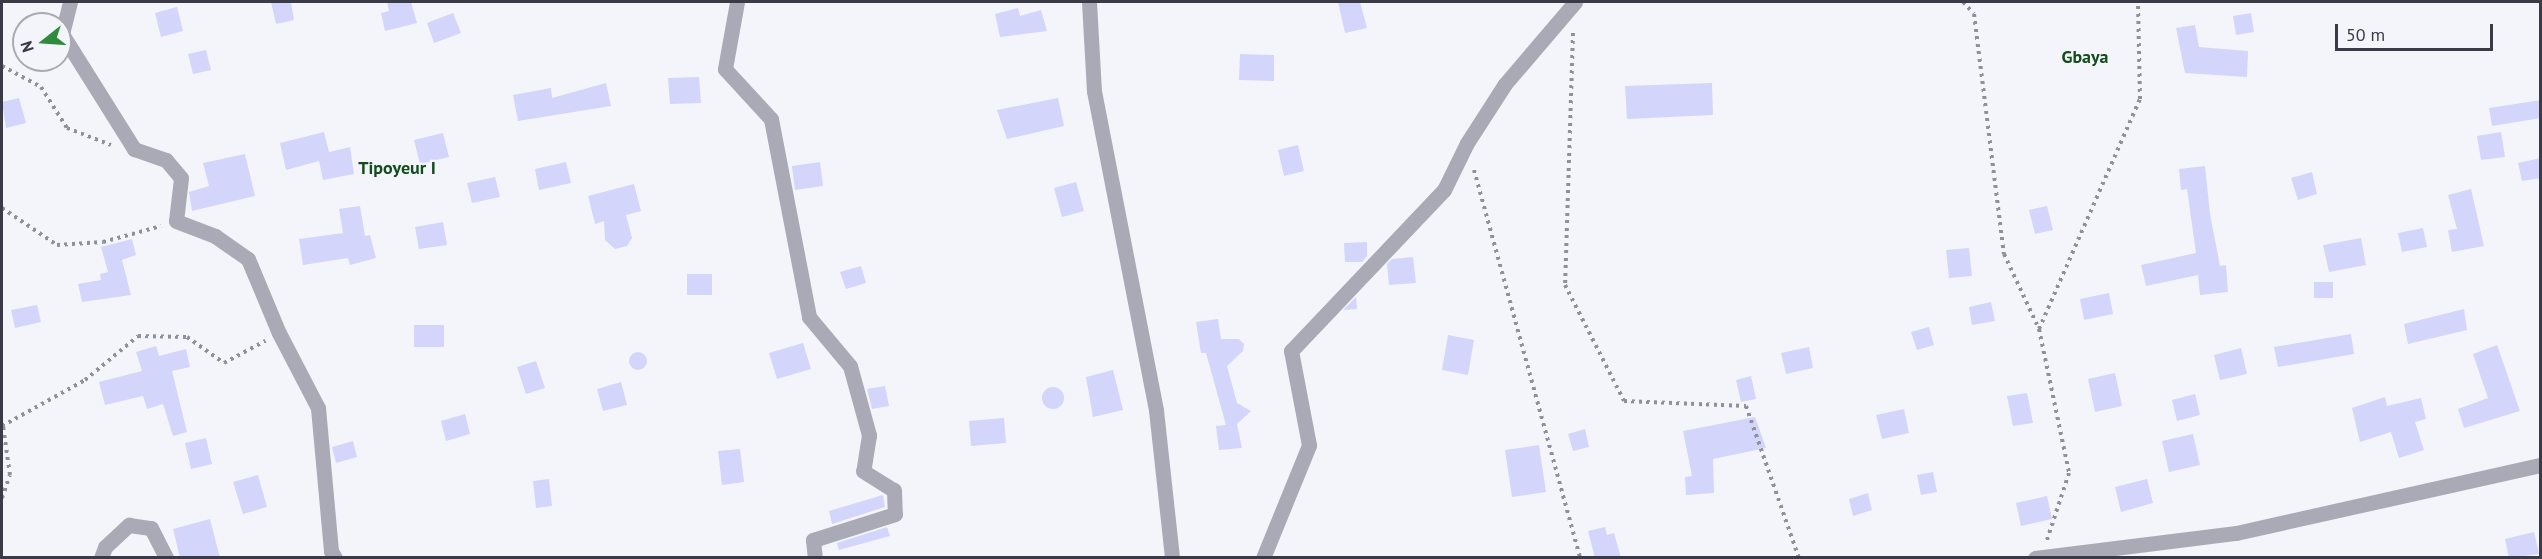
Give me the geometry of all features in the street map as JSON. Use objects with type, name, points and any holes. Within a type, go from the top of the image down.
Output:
[{"type":"street","points":[[70,2],[62,34],[134,148],[166,160],[181,178],[176,221],[215,236],[248,260],[279,333],[318,408],[333,554],[316,558]]},
{"type":"street","points":[[737,2],[725,69],[771,119],[809,317],[850,366],[869,435],[863,471],[894,490],[896,514],[813,540],[815,558]]},
{"type":"street","points":[[1089,2],[1094,91],[1156,410],[1172,558]]},
{"type":"street","points":[[1263,558],[1309,445],[1292,351],[1444,190],[1467,143],[1505,84],[1575,2]]},
{"type":"street","points":[[2037,557],[2236,533],[2541,465]]},
{"type":"street","points":[[100,558],[105,547],[129,525],[151,528],[166,558]]},
{"type":"path","points":[[1575,2],[1567,116],[1565,285],[1624,401],[1746,406],[1799,558]]},
{"type":"path","points":[[1963,2],[1974,14],[2004,254],[2039,329],[2069,473],[2059,512],[2037,557]]},
{"type":"path","points":[[2039,329],[2140,99],[2138,2]]},
{"type":"path","points":[[2,66],[41,87],[67,128],[96,142],[134,148]]},
{"type":"path","points":[[1467,143],[1580,558]]},
{"type":"path","points":[[2,208],[57,245],[104,242],[176,221]]},
{"type":"path","points":[[2,498],[10,475],[2,426],[85,380],[138,336],[187,337],[224,363],[279,333]]},
{"type":"building","points":[[271,2],[291,2],[294,20],[276,24]]},
{"type":"building","points":[[387,2],[411,2],[417,23],[385,31],[381,13],[389,11]]},
{"type":"building","points":[[1338,2],[1360,2],[1367,28],[1345,33]]},
{"type":"building","points":[[177,7],[183,31],[161,37],[155,13]]},
{"type":"building","points":[[1018,8],[1020,16],[1041,10],[1047,31],[1000,37],[995,14]]},
{"type":"building","points":[[453,13],[461,33],[434,43],[427,23]]},
{"type":"building","points":[[2251,13],[2254,32],[2236,35],[2233,16]]},
{"type":"building","points":[[2195,25],[2199,47],[2248,51],[2247,77],[2185,73],[2176,28]]},
{"type":"building","points":[[206,50],[211,70],[193,74],[188,54]]},
{"type":"building","points":[[1240,54],[1274,55],[1274,81],[1239,80]]},
{"type":"building","points":[[699,77],[701,103],[670,104],[668,78]]},
{"type":"building","points":[[606,83],[611,106],[518,121],[513,95],[551,88],[552,98]]},
{"type":"building","points":[[1712,83],[1713,115],[1627,119],[1625,86]]},
{"type":"building","points":[[19,98],[26,123],[6,128],[2,102]]},
{"type":"building","points":[[1058,98],[1064,126],[1007,139],[997,110]]},
{"type":"building","points":[[2541,100],[2541,118],[2492,126],[2489,108]]},
{"type":"building","points":[[324,132],[329,152],[350,147],[354,174],[323,180],[319,161],[286,170],[280,143]]},
{"type":"building","points":[[2501,132],[2505,157],[2481,160],[2477,136]]},
{"type":"building","points":[[443,133],[449,157],[420,164],[414,140]]},
{"type":"building","points":[[1298,145],[1304,171],[1284,176],[1278,150]]},
{"type":"building","points":[[245,154],[255,196],[192,211],[189,192],[209,186],[203,163]]},
{"type":"building","points":[[2541,158],[2541,178],[2522,181],[2518,163]]},
{"type":"building","points":[[566,162],[571,183],[539,190],[535,169]]},
{"type":"building","points":[[820,162],[823,186],[795,190],[792,166]]},
{"type":"building","points":[[2205,166],[2210,214],[2220,266],[2226,265],[2228,292],[2200,295],[2198,275],[2146,286],[2141,265],[2196,253],[2187,189],[2181,190],[2179,169]]},
{"type":"building","points":[[2312,172],[2317,194],[2298,200],[2291,178]]},
{"type":"building","points":[[495,177],[500,197],[472,203],[467,183]]},
{"type":"building","points":[[1076,182],[1084,211],[1062,217],[1054,188]]},
{"type":"building","points":[[634,184],[641,211],[626,215],[632,238],[627,246],[615,249],[605,240],[604,221],[595,224],[588,196]]},
{"type":"building","points":[[2471,189],[2484,246],[2452,252],[2448,230],[2457,229],[2448,195]]},
{"type":"building","points":[[360,206],[365,236],[370,235],[376,258],[350,265],[348,258],[303,265],[299,239],[343,233],[339,209]]},
{"type":"building","points":[[2047,206],[2053,230],[2035,234],[2029,210]]},
{"type":"building","points":[[443,222],[447,245],[419,249],[415,227]]},
{"type":"building","points":[[2423,228],[2427,247],[2402,252],[2398,233]]},
{"type":"building","points":[[2361,238],[2366,265],[2329,272],[2323,245]]},
{"type":"building","points":[[132,239],[136,255],[122,260],[131,295],[82,302],[78,284],[101,280],[100,274],[108,272],[101,247]]},
{"type":"building","points":[[1367,242],[1367,256],[1362,262],[1345,262],[1344,243]]},
{"type":"building","points":[[1969,248],[1972,276],[1949,278],[1946,250]]},
{"type":"building","points":[[1413,257],[1416,283],[1389,285],[1387,264],[1392,259]]},
{"type":"building","points":[[861,266],[866,283],[846,289],[840,272]]},
{"type":"building","points":[[687,274],[712,274],[712,295],[687,295]]},
{"type":"building","points":[[2314,282],[2333,282],[2333,298],[2314,298]]},
{"type":"building","points":[[2109,293],[2113,314],[2084,320],[2080,299]]},
{"type":"building","points":[[1356,297],[1357,309],[1343,310]]},
{"type":"building","points":[[1991,302],[1995,321],[1972,325],[1969,307]]},
{"type":"building","points":[[37,305],[41,322],[15,328],[11,310]]},
{"type":"building","points":[[2464,309],[2467,330],[2408,344],[2404,324]]},
{"type":"building","points":[[1218,319],[1221,339],[1239,339],[1244,344],[1243,351],[1227,366],[1237,403],[1251,411],[1237,424],[1242,448],[1219,450],[1216,426],[1226,425],[1206,353],[1201,353],[1196,322]]},
{"type":"building","points":[[414,325],[444,325],[444,347],[414,347]]},
{"type":"building","points":[[1929,327],[1934,345],[1917,350],[1911,332]]},
{"type":"building","points":[[2351,334],[2354,354],[2278,367],[2274,347]]},
{"type":"building","points":[[1448,335],[1474,340],[1468,375],[1442,370]]},
{"type":"building","points":[[803,343],[811,369],[777,379],[769,353]]},
{"type":"building","points":[[2497,345],[2520,411],[2464,428],[2458,409],[2488,398],[2473,354]]},
{"type":"building","points":[[156,346],[159,356],[186,349],[190,367],[172,371],[187,432],[173,436],[163,404],[147,409],[143,396],[105,405],[99,382],[142,371],[136,352]]},
{"type":"building","points":[[1809,347],[1813,368],[1786,374],[1781,353]]},
{"type":"building","points":[[2241,348],[2247,374],[2220,380],[2214,355]]},
{"type":"building","points":[[638,352],[644,355],[647,361],[644,367],[638,370],[632,367],[629,361],[632,355]]},
{"type":"building","points":[[536,361],[545,388],[526,394],[517,367]]},
{"type":"building","points":[[1113,370],[1123,410],[1093,417],[1086,377]]},
{"type":"building","points":[[2115,373],[2122,406],[2095,412],[2088,379]]},
{"type":"building","points":[[1751,376],[1756,399],[1741,402],[1736,380]]},
{"type":"building","points":[[621,382],[627,405],[603,411],[597,389]]},
{"type":"building","points":[[885,386],[889,406],[872,409],[867,389]]},
{"type":"building","points":[[1049,387],[1057,387],[1064,394],[1064,402],[1057,409],[1049,409],[1042,402],[1042,394]]},
{"type":"building","points":[[2027,393],[2033,423],[2013,426],[2007,396]]},
{"type":"building","points":[[2195,394],[2200,415],[2177,421],[2172,400]]},
{"type":"building","points":[[2385,397],[2387,406],[2421,398],[2426,419],[2415,422],[2424,450],[2399,458],[2391,432],[2360,442],[2352,408]]},
{"type":"building","points":[[1904,409],[1909,433],[1882,439],[1876,415]]},
{"type":"building","points":[[465,414],[470,434],[446,441],[441,421]]},
{"type":"building","points":[[1755,417],[1766,448],[1713,459],[1714,493],[1686,495],[1685,477],[1692,476],[1683,431]]},
{"type":"building","points":[[1004,418],[1006,443],[971,446],[969,421]]},
{"type":"building","points":[[1585,429],[1589,447],[1573,451],[1568,434]]},
{"type":"building","points":[[2193,434],[2200,465],[2169,472],[2162,441]]},
{"type":"building","points":[[206,438],[212,464],[191,469],[185,443]]},
{"type":"building","points":[[353,441],[357,457],[336,463],[332,447]]},
{"type":"building","points":[[1539,445],[1546,492],[1512,497],[1505,450]]},
{"type":"building","points":[[740,449],[744,482],[722,485],[718,451]]},
{"type":"building","points":[[1933,472],[1937,492],[1921,495],[1917,475]]},
{"type":"building","points":[[258,475],[267,507],[243,514],[233,482]]},
{"type":"building","points":[[549,479],[552,506],[536,508],[533,481]]},
{"type":"building","points":[[2147,479],[2153,503],[2121,512],[2115,487]]},
{"type":"building","points":[[1868,493],[1872,510],[1853,516],[1849,499]]},
{"type":"building","points":[[883,495],[885,507],[832,524],[829,511]]},
{"type":"building","points":[[2047,496],[2052,519],[2021,526],[2016,503]]},
{"type":"building","points":[[210,519],[220,558],[180,558],[173,529]]},
{"type":"building","points":[[887,527],[890,536],[839,550],[837,543]]},
{"type":"building","points":[[1605,527],[1607,535],[1614,533],[1621,558],[1595,558],[1588,531]]},
{"type":"building","points":[[2534,532],[2539,554],[2509,558],[2505,539]]},
{"type":"district","name":"Gbaya","points":[[2085,57]]},
{"type":"district","name":"Tipoyeur I","points":[[397,168]]}]
